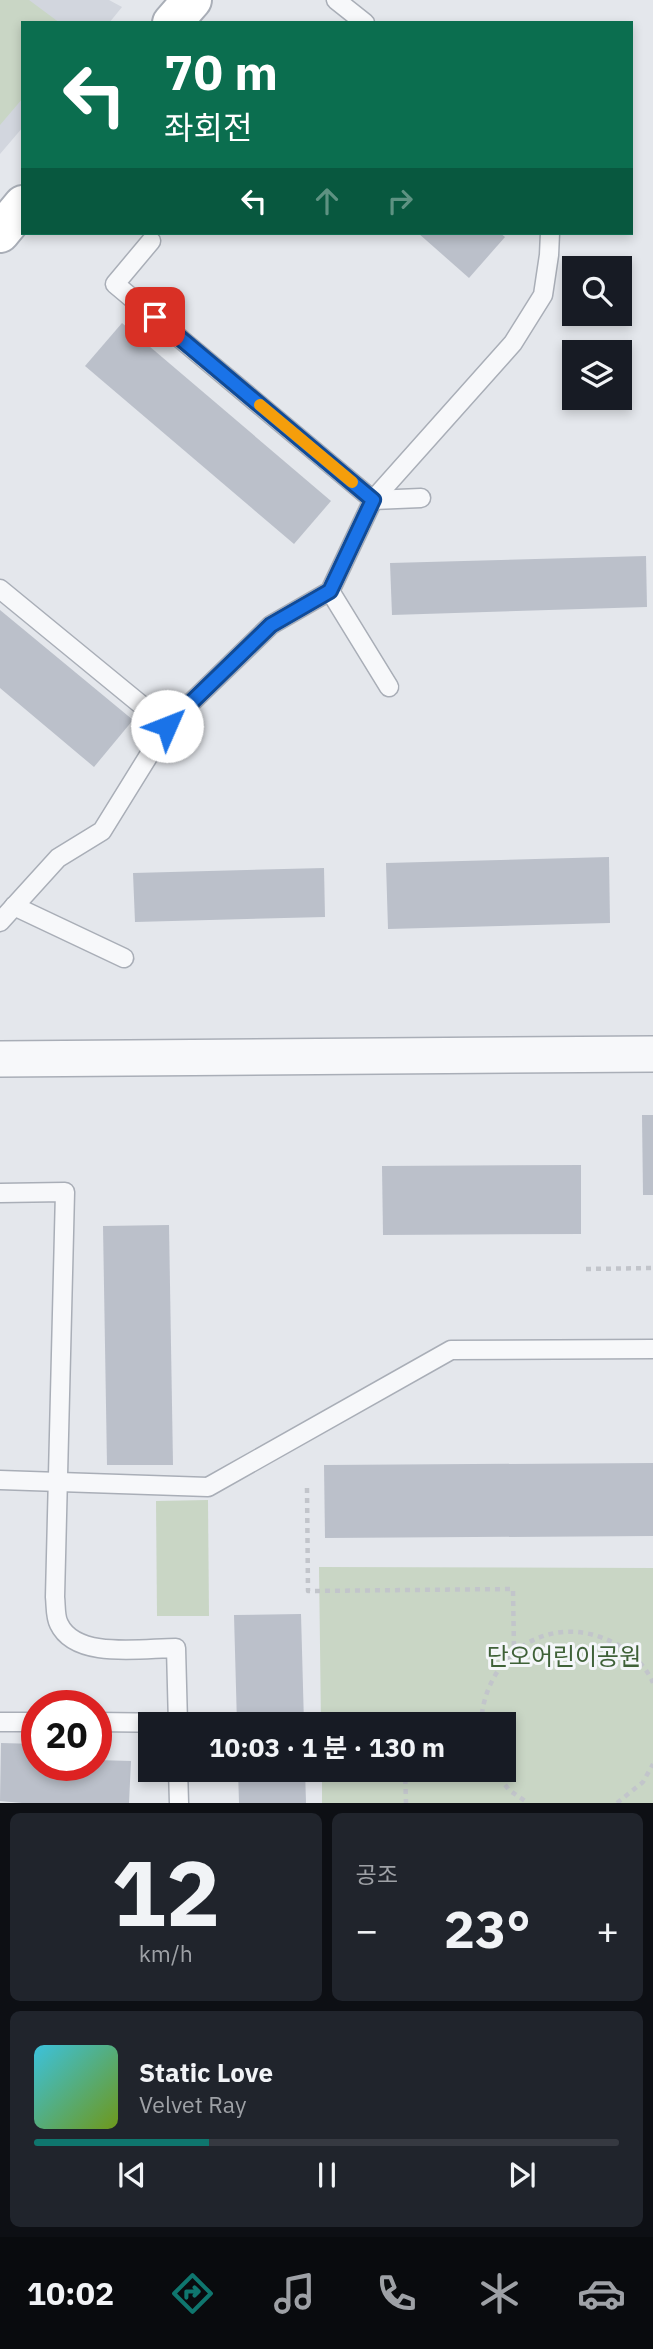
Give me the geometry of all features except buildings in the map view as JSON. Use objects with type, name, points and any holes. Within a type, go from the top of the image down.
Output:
[{"type":"street","points":[[174,21],[192,0]]},
{"type":"street","points":[[0,233],[21,207]]},
{"type":"street","points":[[0,1059],[653,1054]]},
{"type":"lane","points":[[336,0],[362,21]]},
{"type":"lane","points":[[0,922],[58,858],[102,831],[167,726],[271,625],[330,591],[373,500],[513,342],[543,295],[550,235]]},
{"type":"lane","points":[[151,242],[115,284],[373,500],[421,498]]},
{"type":"lane","points":[[0,589],[167,726]]},
{"type":"lane","points":[[330,591],[389,687]]},
{"type":"lane","points":[[14,906],[124,958]]},
{"type":"lane","points":[[0,1193],[65,1192],[55,1597],[58,1623],[70,1640],[88,1647],[177,1648],[178,1712]]},
{"type":"lane","points":[[0,1480],[208,1487],[451,1349],[653,1349]]},
{"type":"lane","points":[[0,1722],[21,1722]]},
{"type":"lane","points":[[112,1722],[138,1723]]},
{"type":"lane","points":[[178,1782],[179,1803]]},
{"type":"path","points":[[586,1269],[653,1268]]},
{"type":"path","points":[[307,1488],[308,1591],[513,1589],[514,1651]]},
{"type":"path","points":[[482,1712],[493,1675],[514,1651],[541,1636],[572,1632],[603,1637],[628,1651],[651,1673],[653,1683]]},
{"type":"path","points":[[617,1803],[643,1782],[653,1764]]},
{"type":"path","points":[[405,1782],[406,1803]]},
{"type":"path","points":[[503,1782],[509,1790],[528,1803]]},
{"type":"shaded area","points":[[0,0],[109,0],[122,7],[111,21],[21,21],[21,129],[0,154]]},
{"type":"green space","points":[[0,0],[29,0],[57,21],[21,21],[21,100],[0,125]]},
{"type":"green space","points":[[208,1500],[209,1616],[157,1616],[156,1501]]},
{"type":"green space","name":"단오어린이공원","points":[[319,1567],[653,1568],[653,1803],[322,1803],[322,1782],[516,1782],[516,1712],[321,1712]]},
{"type":"slow traffic","points":[[260,405],[352,482]]},
{"type":"route","points":[[155,317],[373,500],[330,591],[271,625],[167,726]]}]
